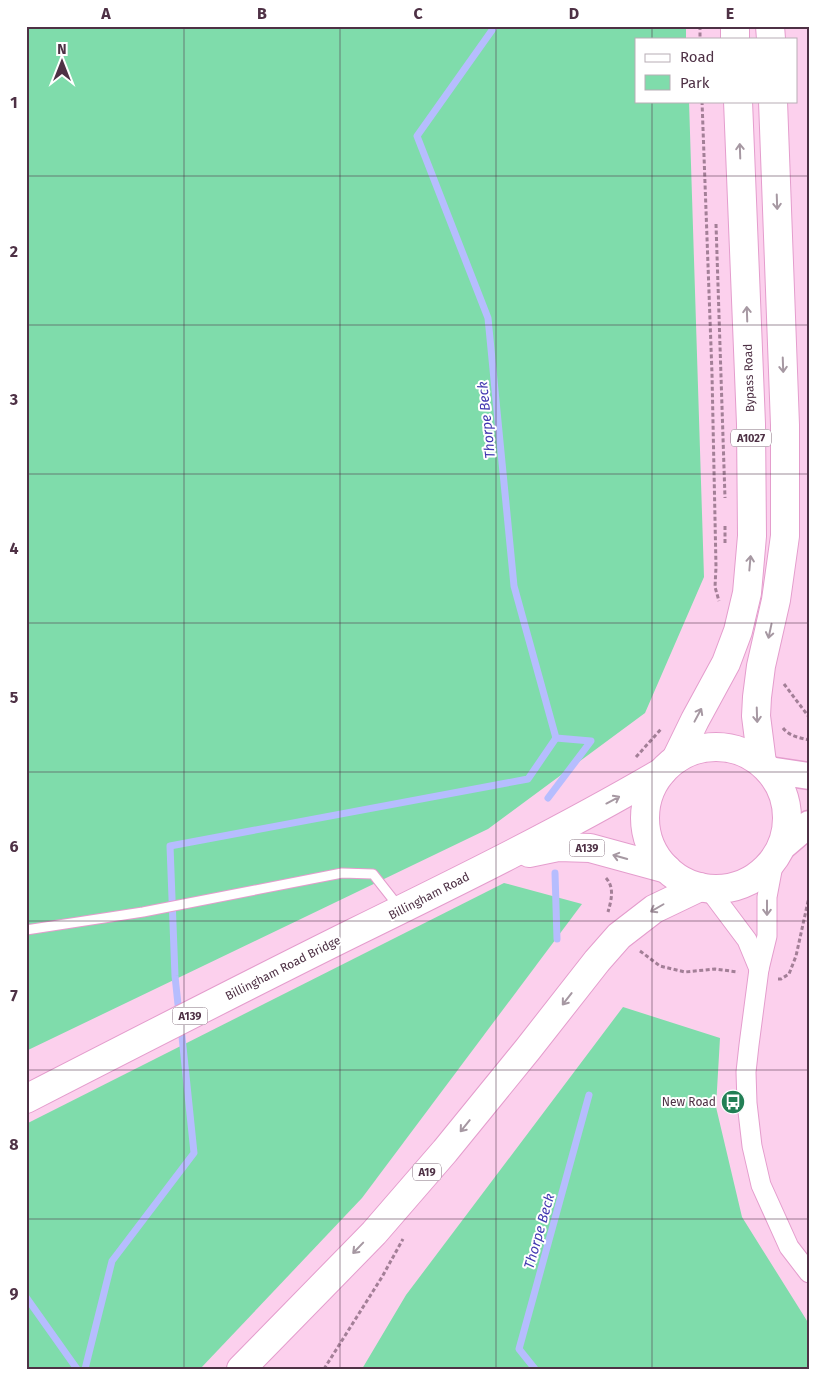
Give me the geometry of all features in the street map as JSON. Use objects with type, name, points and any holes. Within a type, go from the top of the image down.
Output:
[{"type":"main road","name":"Bypass Road","points":[[669,766],[726,664],[738,631],[748,593],[752,536],[751,424],[738,102]]},
{"type":"main road","name":"A1027","points":[[765,767],[756,716],[757,697],[761,666],[776,600],[786,536],[785,425],[773,102]]},
{"type":"main road","points":[[778,854],[787,827],[787,806],[780,787],[765,767],[742,751],[720,747],[697,750],[669,766],[650,790],[646,811],[647,833],[654,853],[667,869],[682,880],[704,888],[726,888],[744,883],[761,874],[778,854],[809,824]]},
{"type":"main road","name":"A139","points":[[505,858],[627,792],[669,766]]},
{"type":"main road","points":[[765,767],[809,776]]},
{"type":"main road","name":"A139","points":[[505,858],[558,847],[590,848],[667,869]]},
{"type":"main road","name":"Billingham Road","points":[[353,933],[505,858]]},
{"type":"main road","name":"A19","points":[[241,1369],[374,1233],[445,1151],[597,961],[620,936],[654,909],[704,888]]},
{"type":"main road","name":"Billingham Road Bridge","points":[[26,1098],[353,933]]},
{"type":"street","points":[[778,854],[767,896],[767,936],[759,969],[746,1072],[747,1103],[752,1146],[762,1185],[789,1247],[809,1273]]},
{"type":"street","points":[[704,888],[747,940],[759,969]]},
{"type":"lane","points":[[26,930],[143,912],[342,873],[374,874],[401,910]]},
{"type":"path","points":[[702,102],[712,384],[715,587],[720,606],[722,593]]},
{"type":"path","points":[[716,219],[725,504]]},
{"type":"path","points":[[724,550],[725,523]]},
{"type":"path","points":[[635,758],[667,723]]},
{"type":"path","points":[[799,738],[809,740]]},
{"type":"path","points":[[604,877],[609,881],[612,891],[605,924],[620,936]]},
{"type":"green space","points":[[26,26],[686,26],[686,38],[635,38],[635,102],[689,102],[704,577],[645,713],[488,829],[26,1051]]},
{"type":"green space","points":[[504,883],[582,904],[362,1198],[200,1369],[26,1369],[26,1124]]},
{"type":"green space","points":[[623,1007],[720,1038],[716,1107],[742,1217],[809,1324],[809,1369],[362,1369],[406,1295]]},
{"type":"waterway","name":"Thorpe Beck","points":[[495,26],[417,136],[488,318],[514,586],[556,738],[591,741],[548,798]]},
{"type":"waterway","points":[[179,1014],[175,976],[170,846],[528,779],[556,738]]},
{"type":"waterway","name":"Thorpe Beck","points":[[555,873],[557,939]]},
{"type":"waterway","points":[[85,1369],[112,1261],[194,1153],[181,1027]]},
{"type":"waterway","name":"Thorpe Beck","points":[[535,1369],[519,1349],[589,1095]]},
{"type":"waterway","points":[[26,1297],[77,1369]]},
{"type":"place","name":"New Road","points":[[733,1102]]}]
